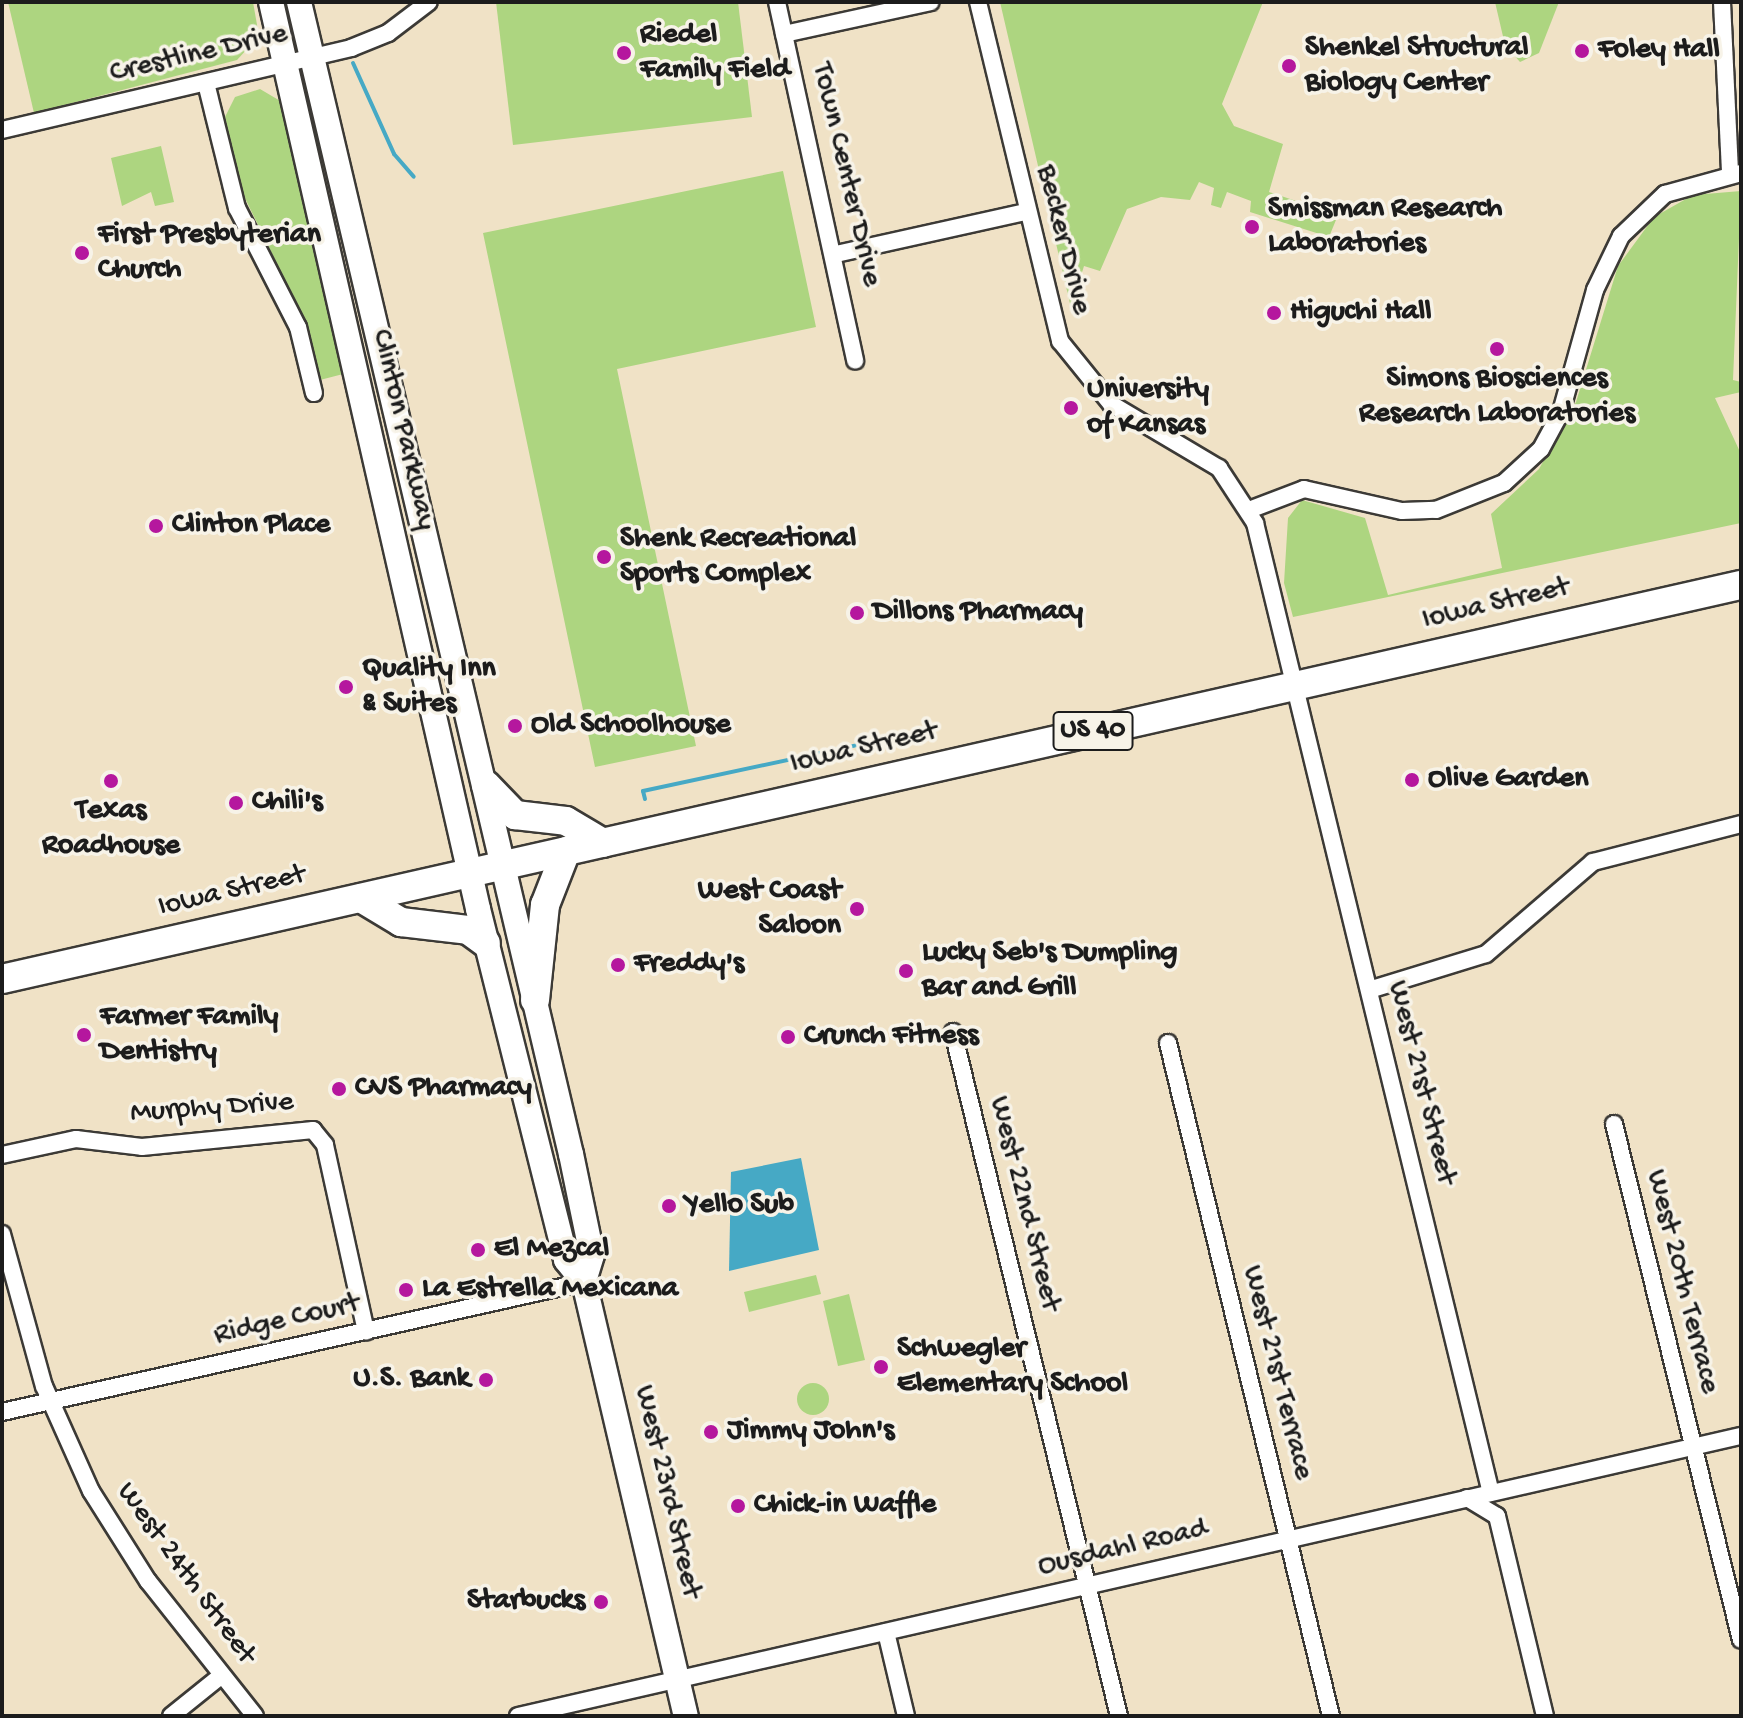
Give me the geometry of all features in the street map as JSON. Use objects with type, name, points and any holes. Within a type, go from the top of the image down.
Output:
[{"type":"highway","name":"Iowa Street","points":[[2,979],[1741,585]]},
{"type":"highway","points":[[486,785],[515,815],[566,821],[603,843]]},
{"type":"highway","points":[[535,1000],[545,905],[566,851]]},
{"type":"highway","points":[[361,898],[401,922],[468,930],[486,943]]},
{"type":"main road","name":"Clinton Parkway","points":[[271,2],[471,873]]},
{"type":"main road","name":"Clinton Parkway","points":[[299,2],[505,865]]},
{"type":"main road","name":"West 23rd Street","points":[[505,865],[592,1255],[584,1282]]},
{"type":"main road","name":"West 23rd Street","points":[[471,873],[566,1260],[584,1282],[686,1716]]},
{"type":"street","points":[[404,22],[405,2]]},
{"type":"street","name":"Crestline Drive","points":[[2,130],[312,58],[404,22],[429,2]]},
{"type":"street","name":"Town Center Drive","points":[[777,2],[836,254],[855,361]]},
{"type":"street","points":[[784,34],[931,2]]},
{"type":"street","name":"Becker Drive","points":[[978,2],[1052,322],[1074,364],[1111,404],[1219,468],[1249,510],[1295,686]]},
{"type":"street","points":[[1249,510],[1304,489],[1402,511],[1436,510],[1504,483],[1541,449],[1561,412],[1598,280],[1621,236],[1665,194],[1736,173],[1722,2]]},
{"type":"street","points":[[206,83],[237,208],[298,327],[314,393]]},
{"type":"street","points":[[836,254],[1025,212]]},
{"type":"street","name":"West 21st Street","points":[[1295,686],[1491,1493]]},
{"type":"street","points":[[1369,990],[1486,954],[1593,862],[1741,824]]},
{"type":"street","name":"West 22nd Street","points":[[953,1032],[1119,1716]]},
{"type":"street","name":"West 21st Terrace","points":[[1168,1043],[1331,1716]]},
{"type":"street","name":"West 20th Terrace","points":[[1614,1124],[1741,1640]]},
{"type":"street","name":"Murphy Drive","points":[[2,1155],[76,1139],[142,1147],[313,1130],[325,1145],[366,1332]]},
{"type":"street","name":"West 24th Street","points":[[2,1234],[51,1402],[109,1523],[255,1716]]},
{"type":"street","name":"Ridge Court","points":[[2,1412],[584,1282]]},
{"type":"street","name":"Ousdahl Road","points":[[518,1716],[1741,1436]]},
{"type":"street","points":[[1510,1488],[1497,1516],[1545,1716]]},
{"type":"street","points":[[1467,1498],[1497,1516]]},
{"type":"street","points":[[886,1632],[906,1716]]},
{"type":"street","points":[[171,1716],[222,1675]]},
{"type":"green space","points":[[8,2],[253,2],[259,36],[237,60],[34,113]]},
{"type":"green space","name":"Riedel Family Field","points":[[496,2],[738,2],[752,117],[513,145]]},
{"type":"green space","points":[[1000,2],[1263,2],[1222,104],[1234,126],[1283,144],[1269,192],[1338,215],[1329,237],[1250,212],[1251,201],[1227,192],[1221,208],[1211,205],[1214,188],[1199,182],[1190,200],[1161,197],[1127,209],[1100,271],[1084,266],[1071,308]]},
{"type":"green space","points":[[1495,2],[1559,2],[1539,53],[1520,62],[1505,45]]},
{"type":"green space","points":[[260,89],[282,102],[347,373],[320,380],[299,309],[240,188],[225,117],[235,97]]},
{"type":"green space","points":[[161,146],[174,202],[155,206],[151,192],[122,206],[111,158]]},
{"type":"green space","name":"Shenk Recreational Sports Complex","points":[[783,171],[816,327],[617,369],[696,746],[595,767],[483,233]]},
{"type":"green space","points":[[1741,191],[1733,380],[1741,382],[1741,392],[1715,398],[1741,454],[1741,523],[1293,617],[1284,583],[1288,518],[1302,500],[1365,518],[1388,595],[1502,568],[1491,514],[1539,469],[1576,402],[1618,266],[1654,217],[1693,195]]},
{"type":"green space","points":[[816,1275],[821,1294],[749,1312],[744,1292]]},
{"type":"green space","points":[[849,1294],[865,1360],[838,1366],[823,1301]]},
{"type":"green space","points":[[813,1383],[824,1388],[829,1399],[824,1410],[813,1415],[802,1410],[797,1399],[802,1388]]},
{"type":"water","points":[[801,1158],[819,1250],[729,1271],[731,1172]]},
{"type":"waterway","points":[[353,63],[394,154],[414,177]]},
{"type":"waterway","points":[[645,799],[643,791],[858,745]]},
{"type":"place","name":"Foley Hall","points":[[1582,51]]},
{"type":"place","name":"Riedel Family Field","points":[[624,53]]},
{"type":"place","name":"Shenkel Structural Biology Center","points":[[1289,66]]},
{"type":"place","name":"Smissman Research Laboratories","points":[[1252,227]]},
{"type":"place","name":"First Presbyterian Church","points":[[82,253]]},
{"type":"place","name":"Higuchi Hall","points":[[1274,313]]},
{"type":"place","name":"Simons Biosciences Research Laboratories","points":[[1497,349]]},
{"type":"place","name":"University of Kansas","points":[[1071,408]]},
{"type":"place","name":"Clinton Place","points":[[156,526]]},
{"type":"place","name":"Shenk Recreational Sports Complex","points":[[604,557]]},
{"type":"place","name":"Dillons Pharmacy","points":[[857,613]]},
{"type":"place","name":"Quality Inn & Suites","points":[[346,687]]},
{"type":"place","name":"Old Schoolhouse","points":[[515,726]]},
{"type":"place","name":"Olive Garden","points":[[1412,780]]},
{"type":"place","name":"Texas Roadhouse","points":[[111,781]]},
{"type":"place","name":"Chili's","points":[[236,803]]},
{"type":"place","name":"West Coast Saloon","points":[[857,909]]},
{"type":"place","name":"Freddy's","points":[[618,965]]},
{"type":"place","name":"Lucky Seb's Dumpling Bar and Grill","points":[[906,971]]},
{"type":"place","name":"Farmer Family Dentistry","points":[[84,1035]]},
{"type":"place","name":"Crunch Fitness","points":[[788,1037]]},
{"type":"place","name":"CVS Pharmacy","points":[[339,1089]]},
{"type":"place","name":"Yello Sub","points":[[669,1206]]},
{"type":"place","name":"El Mezcal","points":[[478,1250]]},
{"type":"place","name":"La Estrella Mexicana","points":[[406,1290]]},
{"type":"place","name":"Schwegler Elementary School","points":[[881,1367]]},
{"type":"place","name":"U.S. Bank","points":[[486,1380]]},
{"type":"place","name":"Jimmy John's","points":[[711,1432]]},
{"type":"place","name":"Chick-in Waffle","points":[[738,1506]]},
{"type":"place","name":"Starbucks","points":[[601,1602]]}]
